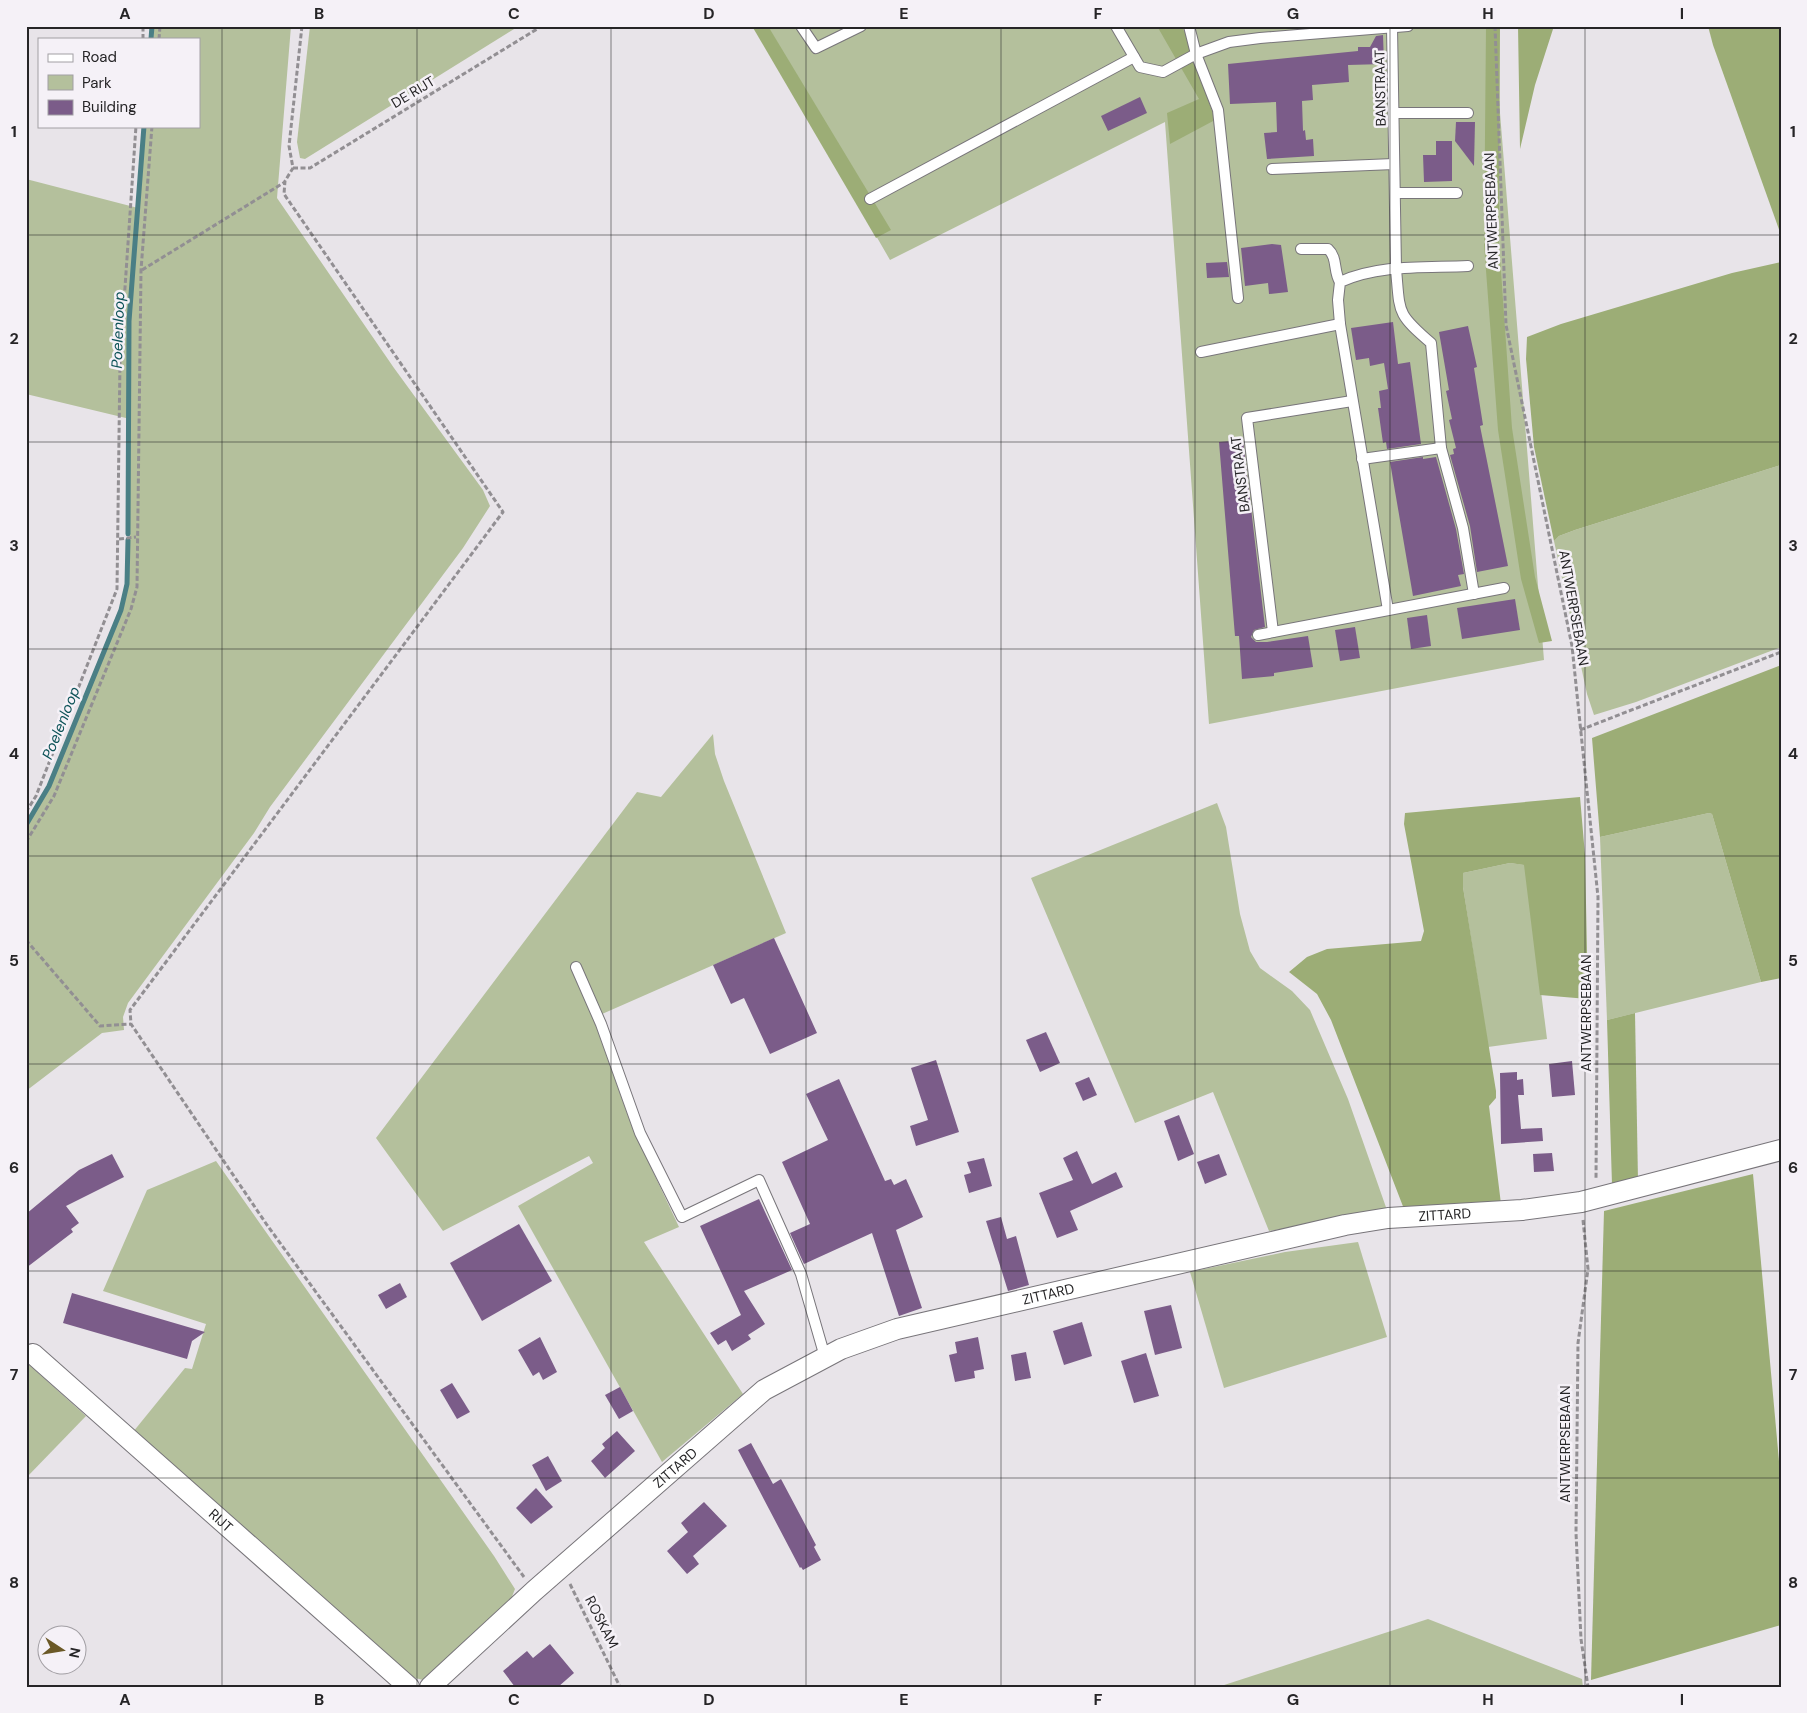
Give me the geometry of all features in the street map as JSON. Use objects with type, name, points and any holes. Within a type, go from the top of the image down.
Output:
[{"type":"street","name":"ZITTARD","points":[[430,1687],[534,1591],[764,1390],[841,1349],[897,1329],[1345,1225],[1388,1218],[1522,1210],[1589,1199],[1781,1150]]},
{"type":"street","name":"RIJT","points":[[33,1354],[409,1687]]},
{"type":"lane","points":[[801,26],[816,48],[861,26]]},
{"type":"lane","points":[[1116,26],[1140,67],[1163,72],[1196,54],[1229,42],[1408,26]]},
{"type":"lane","points":[[1189,26],[1196,54],[1218,110],[1238,298]]},
{"type":"lane","name":"BANSTRAAT","points":[[1392,27],[1396,269],[1399,308],[1406,321],[1431,343],[1441,448],[1463,528],[1474,594]]},
{"type":"lane","points":[[870,199],[1134,57]]},
{"type":"lane","points":[[1394,113],[1468,113]]},
{"type":"lane","points":[[1272,169],[1394,164]]},
{"type":"lane","points":[[1395,193],[1457,193]]},
{"type":"lane","points":[[1302,249],[1328,249],[1334,254],[1337,276],[1340,282],[1338,300],[1340,324],[1388,610]]},
{"type":"lane","points":[[1340,282],[1352,276],[1396,269],[1468,266]]},
{"type":"lane","points":[[1201,352],[1340,324]]},
{"type":"lane","name":"BANSTRAAT","points":[[1273,632],[1247,418],[1352,401]]},
{"type":"lane","points":[[1362,459],[1441,448]]},
{"type":"lane","points":[[1258,635],[1504,588]]},
{"type":"lane","points":[[576,967],[601,1024],[640,1133],[682,1217],[759,1180],[801,1274],[825,1357]]},
{"type":"path","points":[[141,270],[285,181],[293,168],[289,146],[302,26]]},
{"type":"path","name":"DE RIJT","points":[[293,168],[310,168],[542,26]]},
{"type":"path","name":"ANTWERPSEBAAN","points":[[1495,26],[1506,324],[1572,646],[1598,897],[1588,1269],[1578,1342],[1576,1533],[1579,1611],[1588,1687]]},
{"type":"path","points":[[26,812],[36,796],[117,589],[120,361],[136,128]]},
{"type":"path","points":[[26,842],[54,796],[131,609],[137,587],[136,537],[141,270],[152,128]]},
{"type":"path","points":[[285,181],[284,194],[503,512],[130,1010],[131,1024],[267,1225],[534,1591]]},
{"type":"path","points":[[119,539],[136,537]]},
{"type":"path","points":[[1580,730],[1781,652]]},
{"type":"path","points":[[26,940],[100,1026],[131,1024]]},
{"type":"path","name":"ROSKAM","points":[[562,1568],[620,1687]]},
{"type":"green space","points":[[154,26],[291,26],[277,198],[394,368],[483,490],[490,506],[463,548],[270,807],[254,833],[128,1003],[123,1017],[124,1030],[102,1033],[26,1091],[26,829],[45,795],[121,613],[128,584],[130,558],[130,419],[26,394],[26,179],[138,208],[146,128],[200,128],[200,38],[153,38]]},
{"type":"green space","points":[[310,26],[519,26],[305,159],[300,158],[297,142]]},
{"type":"green space","points":[[752,26],[768,26],[891,230],[876,238]]},
{"type":"green space","points":[[755,26],[1493,26],[1544,660],[1209,724],[1165,122],[890,260]]},
{"type":"green space","points":[[1157,26],[1181,26],[1187,36],[1215,120],[1170,144],[1167,113],[1199,99]]},
{"type":"green space","points":[[1486,26],[1500,26],[1499,243],[1512,428],[1535,577],[1552,641],[1539,643],[1521,579],[1498,430],[1484,244]]},
{"type":"green space","points":[[1518,26],[1554,26],[1535,85],[1520,149]]},
{"type":"green space","points":[[1708,26],[1781,26],[1781,235],[1713,45]]},
{"type":"green space","points":[[1781,262],[1781,465],[1575,530],[1559,536],[1554,541],[1534,447],[1526,359],[1527,337],[1561,324],[1732,273]]},
{"type":"green space","points":[[1781,465],[1781,647],[1636,702],[1594,715],[1587,694],[1554,541],[1559,536],[1575,530]]},
{"type":"green space","points":[[1781,665],[1781,978],[1761,982],[1712,814],[1709,813],[1600,837],[1592,738]]},
{"type":"green space","points":[[713,734],[715,754],[724,781],[786,933],[593,1018],[632,1127],[679,1227],[644,1242],[743,1394],[662,1462],[518,1206],[593,1163],[589,1156],[443,1231],[376,1138],[637,792],[661,797]]},
{"type":"green space","points":[[1580,797],[1585,855],[1588,999],[1540,995],[1524,865],[1510,863],[1463,873],[1463,887],[1496,1091],[1496,1098],[1489,1106],[1501,1204],[1404,1209],[1331,1020],[1317,994],[1289,972],[1307,957],[1327,949],[1421,941],[1424,931],[1404,824],[1405,813]]},
{"type":"green space","points":[[1217,803],[1226,827],[1240,914],[1250,951],[1260,968],[1292,991],[1310,1010],[1348,1099],[1388,1213],[1269,1231],[1213,1092],[1135,1123],[1031,878]]},
{"type":"green space","points":[[1709,813],[1712,814],[1761,982],[1607,1020],[1600,837]]},
{"type":"green space","points":[[1510,863],[1525,865],[1547,1039],[1488,1047],[1463,887],[1463,873]]},
{"type":"green space","points":[[1635,1013],[1638,1180],[1612,1185],[1607,1020]]},
{"type":"green space","points":[[216,1161],[494,1556],[515,1589],[511,1599],[435,1671],[423,1680],[415,1678],[404,1670],[133,1432],[185,1368],[192,1369],[206,1324],[103,1291],[147,1190]]},
{"type":"green space","points":[[1753,1174],[1781,1483],[1781,1625],[1591,1680],[1604,1211]]},
{"type":"green space","points":[[1358,1242],[1387,1337],[1224,1388],[1190,1272],[1285,1252]]},
{"type":"green space","points":[[26,1362],[86,1416],[26,1478]]},
{"type":"green space","points":[[1428,1619],[1582,1679],[1583,1687],[1218,1687]]},
{"type":"building","points":[[1383,35],[1384,64],[1348,65],[1349,82],[1312,85],[1313,100],[1302,101],[1303,131],[1305,130],[1306,140],[1313,139],[1314,156],[1267,159],[1264,133],[1277,132],[1276,102],[1230,104],[1228,64],[1358,51],[1358,47],[1370,47],[1376,36]]},
{"type":"building","points":[[1140,97],[1147,113],[1108,131],[1101,116]]},
{"type":"building","points":[[1456,122],[1475,122],[1474,166],[1455,141]]},
{"type":"building","points":[[1436,141],[1452,141],[1452,181],[1424,182],[1423,155],[1436,155]]},
{"type":"building","points":[[1272,244],[1281,245],[1288,292],[1269,294],[1268,283],[1245,286],[1241,248]]},
{"type":"building","points":[[1227,262],[1229,277],[1207,278],[1206,263]]},
{"type":"building","points":[[1393,322],[1398,364],[1410,362],[1421,444],[1387,449],[1386,442],[1383,443],[1378,408],[1381,408],[1379,391],[1388,389],[1384,363],[1370,366],[1369,358],[1356,360],[1351,328]]},
{"type":"building","points":[[1468,326],[1477,367],[1474,368],[1483,425],[1480,426],[1508,566],[1477,572],[1470,526],[1450,455],[1454,454],[1453,449],[1456,448],[1449,420],[1452,419],[1446,391],[1449,390],[1439,332]]},
{"type":"building","points":[[1243,440],[1265,627],[1254,630],[1251,637],[1256,642],[1267,642],[1308,636],[1313,667],[1274,673],[1274,676],[1242,679],[1239,636],[1235,636],[1219,442]]},
{"type":"building","points":[[1423,457],[1423,459],[1436,457],[1456,529],[1464,574],[1458,575],[1461,586],[1413,596],[1390,462]]},
{"type":"building","points":[[1515,599],[1520,630],[1462,639],[1457,608]]},
{"type":"building","points":[[1427,615],[1431,646],[1411,649],[1407,618]]},
{"type":"building","points":[[1355,627],[1360,658],[1340,661],[1335,630]]},
{"type":"building","points":[[774,938],[817,1033],[770,1054],[744,998],[731,1004],[713,965]]},
{"type":"building","points":[[1046,1032],[1060,1063],[1040,1072],[1026,1040]]},
{"type":"building","points":[[936,1060],[959,1132],[916,1146],[910,1126],[928,1120],[911,1068]]},
{"type":"building","points":[[1572,1061],[1575,1095],[1552,1097],[1549,1064]]},
{"type":"building","points":[[1517,1072],[1517,1080],[1523,1079],[1524,1095],[1518,1095],[1521,1129],[1542,1128],[1543,1141],[1501,1144],[1500,1073]]},
{"type":"building","points":[[1089,1077],[1097,1095],[1083,1101],[1075,1083]]},
{"type":"building","points":[[839,1079],[885,1181],[891,1179],[894,1185],[906,1179],[923,1217],[896,1230],[922,1308],[899,1316],[872,1233],[804,1264],[790,1233],[810,1224],[782,1162],[828,1140],[806,1094]]},
{"type":"building","points":[[1179,1115],[1194,1154],[1178,1161],[1164,1121]]},
{"type":"building","points":[[1077,1151],[1092,1184],[1116,1172],[1123,1187],[1070,1211],[1078,1230],[1057,1238],[1039,1193],[1073,1180],[1063,1158]]},
{"type":"building","points":[[1552,1153],[1554,1171],[1534,1172],[1533,1154]]},
{"type":"building","points":[[112,1154],[124,1177],[66,1206],[79,1223],[71,1229],[73,1232],[26,1268],[26,1214],[79,1170]]},
{"type":"building","points":[[1219,1154],[1227,1175],[1205,1184],[1197,1162]]},
{"type":"building","points":[[984,1158],[992,1186],[969,1193],[964,1175],[971,1173],[967,1162]]},
{"type":"building","points":[[759,1199],[792,1270],[744,1291],[765,1324],[748,1335],[751,1339],[732,1351],[726,1340],[718,1345],[710,1333],[741,1315],[700,1226]]},
{"type":"building","points":[[1001,1217],[1007,1239],[1016,1236],[1029,1285],[1008,1291],[986,1221]]},
{"type":"building","points":[[519,1224],[552,1281],[482,1321],[450,1263]]},
{"type":"building","points":[[400,1283],[407,1297],[386,1309],[378,1295]]},
{"type":"building","points":[[72,1293],[205,1332],[192,1341],[187,1359],[63,1323]]},
{"type":"building","points":[[1171,1305],[1182,1348],[1155,1355],[1144,1311]]},
{"type":"building","points":[[1082,1322],[1092,1356],[1064,1365],[1053,1331]]},
{"type":"building","points":[[540,1337],[557,1372],[543,1380],[539,1372],[533,1376],[518,1350]]},
{"type":"building","points":[[978,1337],[984,1369],[974,1371],[975,1378],[955,1382],[949,1355],[957,1353],[955,1342]]},
{"type":"building","points":[[1026,1352],[1031,1378],[1015,1381],[1011,1355]]},
{"type":"building","points":[[1146,1353],[1159,1396],[1134,1403],[1121,1361]]},
{"type":"building","points":[[452,1383],[470,1412],[457,1419],[440,1390]]},
{"type":"building","points":[[620,1387],[633,1411],[619,1419],[605,1395]]},
{"type":"building","points":[[617,1431],[635,1451],[605,1478],[591,1461],[605,1448],[602,1444]]},
{"type":"building","points":[[751,1443],[773,1484],[781,1479],[816,1545],[814,1547],[821,1560],[803,1570],[800,1568],[738,1450]]},
{"type":"building","points":[[548,1456],[562,1481],[546,1491],[532,1465]]},
{"type":"building","points":[[536,1488],[553,1507],[531,1524],[516,1508]]},
{"type":"building","points":[[704,1502],[727,1526],[693,1556],[699,1564],[687,1574],[667,1551],[688,1532],[681,1523]]},
{"type":"building","points":[[550,1644],[574,1673],[558,1687],[515,1687],[503,1671],[527,1651],[533,1658]]},
{"type":"waterway","name":"Poelenloop","points":[[151,38],[152,26]]},
{"type":"waterway","name":"Poelenloop","points":[[128,534],[129,321],[144,128]]},
{"type":"waterway","name":"Poelenloop","points":[[26,825],[49,786],[121,610],[127,584],[128,540]]}]
